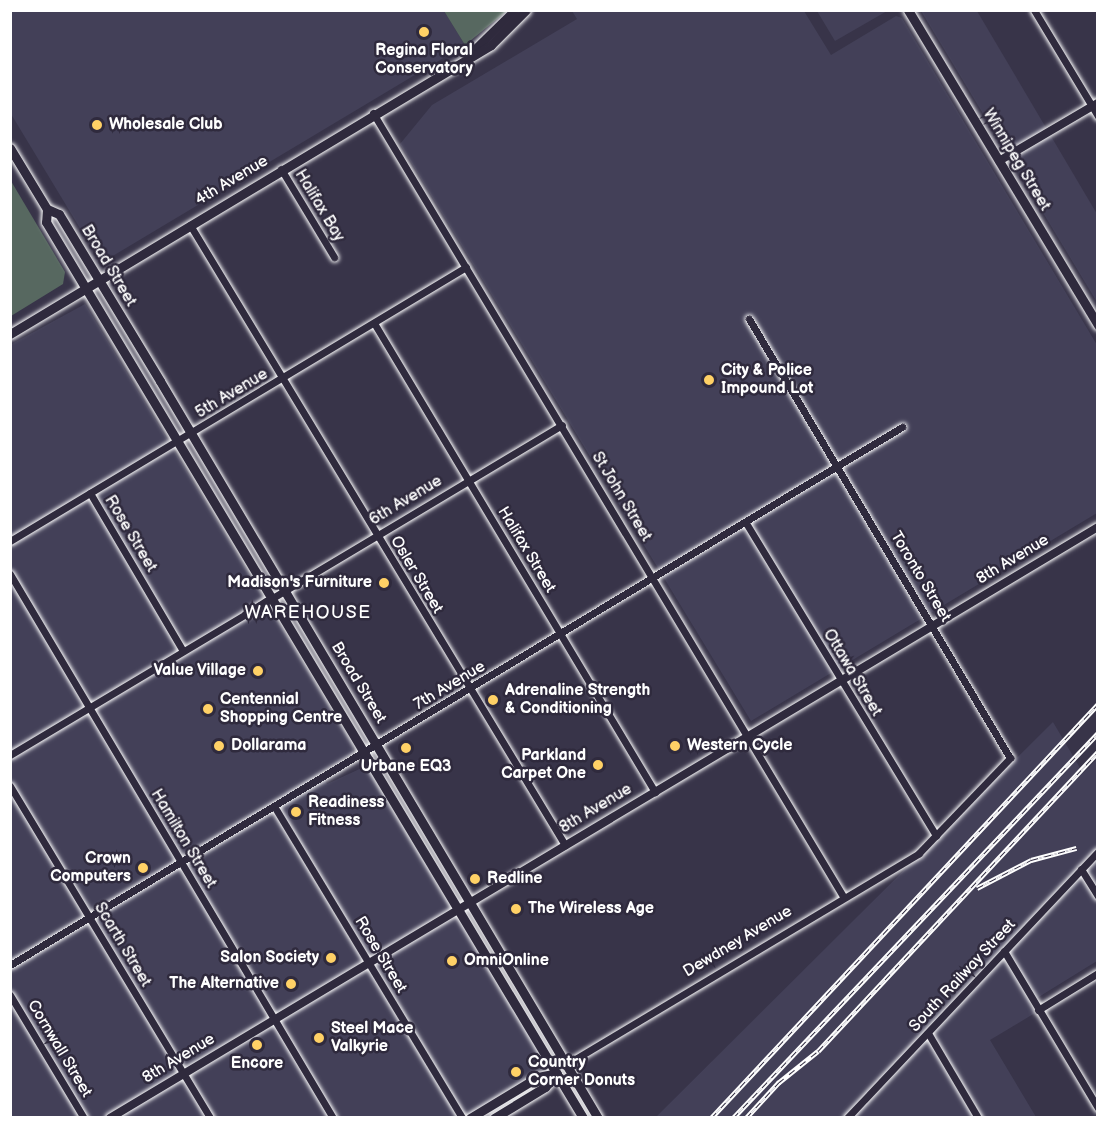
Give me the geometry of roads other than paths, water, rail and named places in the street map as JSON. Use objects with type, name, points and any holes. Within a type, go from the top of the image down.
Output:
[{"type":"main road","points":[[469,55],[515,10]]},
{"type":"main road","points":[[469,55],[507,33],[526,10]]},
{"type":"main road","name":"Winnipeg Street","points":[[908,10],[1096,318]]},
{"type":"main road","name":"4th Avenue","points":[[10,334],[469,55]]},
{"type":"main road","name":"Broad Street","points":[[10,148],[47,209],[46,222],[583,1118]]},
{"type":"main road","name":"Broad Street","points":[[47,209],[59,214],[192,433],[472,901],[598,1118]]},
{"type":"main road","name":"Dewdney Avenue","points":[[494,1118],[545,1087],[567,1064]]},
{"type":"main road","name":"Dewdney Avenue","points":[[470,1118],[538,1077],[556,1074]]},
{"type":"street","points":[[1034,10],[1095,104],[1098,116]]},
{"type":"street","points":[[999,161],[1095,104]]},
{"type":"street","name":"St John Street","points":[[373,113],[750,735],[843,896]]},
{"type":"street","name":"Halifax Bay","points":[[281,169],[334,257]]},
{"type":"street","name":"Osler Street","points":[[190,225],[376,536],[565,845]]},
{"type":"street","name":"5th Avenue","points":[[10,541],[466,267]]},
{"type":"street","name":"Toronto Street","points":[[749,319],[1010,758],[936,836]]},
{"type":"street","name":"Halifax Street","points":[[374,323],[655,792]]},
{"type":"street","name":"6th Avenue","points":[[10,755],[562,425]]},
{"type":"street","name":"7th Avenue","points":[[10,965],[470,690],[902,427]]},
{"type":"street","name":"Rose Street","points":[[90,493],[183,651]]},
{"type":"street","name":"Ottawa Street","points":[[746,523],[936,836]]},
{"type":"street","name":"8th Avenue","points":[[110,1118],[1098,527]]},
{"type":"street","name":"Hamilton Street","points":[[10,574],[276,1018],[333,1118]]},
{"type":"street","name":"Scarth Street","points":[[10,786],[210,1118]]},
{"type":"street","name":"Rose Street","points":[[274,806],[462,1118]]},
{"type":"street","name":"Dewdney Avenue","points":[[567,1064],[843,896],[919,853],[936,836]]},
{"type":"street","name":"South Railway Street","points":[[850,1116],[1098,852]]},
{"type":"street","points":[[1081,869],[1098,896]]},
{"type":"street","points":[[1004,951],[1098,1108]]},
{"type":"street","points":[[1038,1010],[1098,973]]},
{"type":"street","name":"Cornwall Street","points":[[10,995],[84,1118]]},
{"type":"street","points":[[928,1033],[978,1118]]},
{"type":"railway","points":[[711,1118],[1098,704]]},
{"type":"railway","points":[[733,1118],[1098,733]]},
{"type":"railway","points":[[778,1083],[818,1051],[1098,752]]},
{"type":"railway","points":[[977,888],[1031,860],[1076,848]]},
{"type":"railway","points":[[746,1118],[779,1082]]},
{"type":"place","name":"Regina Floral Conservatory","points":[[424,32]]},
{"type":"place","name":"Wholesale Club","points":[[97,125]]},
{"type":"place","name":"City & Police Impound Lot","points":[[709,380]]},
{"type":"place","name":"Madison's Furniture","points":[[384,583]]},
{"type":"place","name":"Value Village","points":[[258,671]]},
{"type":"place","name":"Adrenaline Strength & Conditioning","points":[[493,700]]},
{"type":"place","name":"Centennial Shopping Centre","points":[[208,709]]},
{"type":"place","name":"Dollarama","points":[[219,746]]},
{"type":"place","name":"Western Cycle","points":[[675,746]]},
{"type":"place","name":"Urbane EQ3","points":[[406,748]]},
{"type":"place","name":"Parkland Carpet One","points":[[598,765]]},
{"type":"place","name":"Readiness Fitness","points":[[296,812]]},
{"type":"place","name":"Crown Computers","points":[[143,868]]},
{"type":"place","name":"Redline","points":[[475,879]]},
{"type":"place","name":"The Wireless Age","points":[[516,909]]},
{"type":"place","name":"Salon Society","points":[[331,958]]},
{"type":"place","name":"OmniOnline","points":[[452,961]]},
{"type":"place","name":"The Alternative","points":[[291,984]]},
{"type":"place","name":"Steel Mace Valkyrie","points":[[319,1038]]},
{"type":"place","name":"Encore","points":[[257,1045]]},
{"type":"place","name":"Country Corner Donuts","points":[[516,1072]]},
{"type":"district","name":"WAREHOUSE","points":[[308,613]]}]
